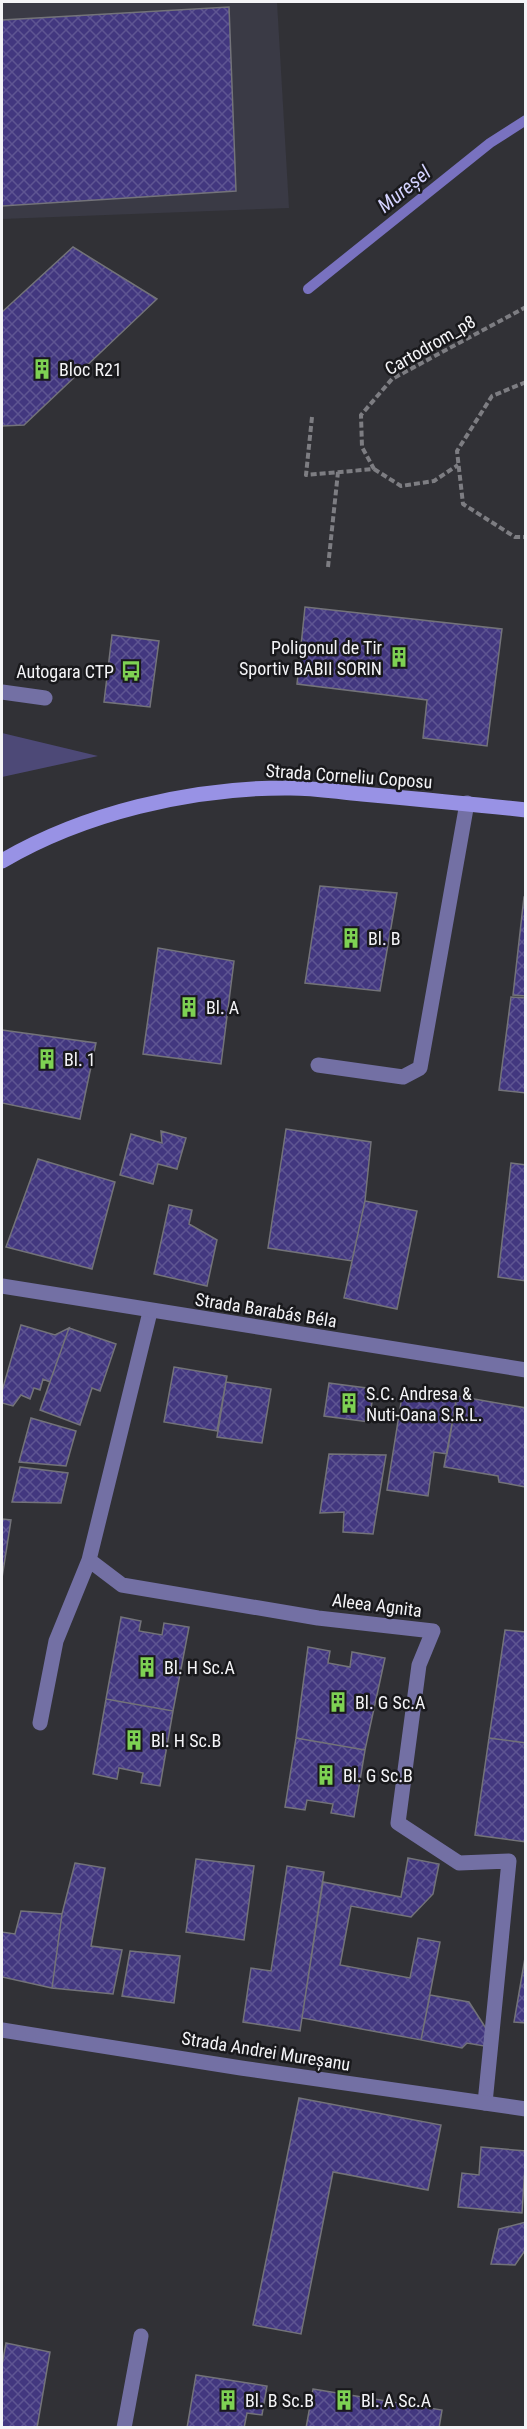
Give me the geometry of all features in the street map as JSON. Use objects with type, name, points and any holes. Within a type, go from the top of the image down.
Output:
[{"type":"main road","name":"Strada Corneliu Coposu","points":[[2,859],[57,835],[107,817],[163,800],[218,791],[287,788],[525,810]]},
{"type":"street","points":[[2,693],[45,698]]},
{"type":"street","points":[[318,1065],[403,1077],[420,1068],[467,803]]},
{"type":"street","name":"Strada Barabás Béla","points":[[2,1286],[150,1312],[525,1370]]},
{"type":"street","points":[[40,1723],[56,1641],[89,1560],[150,1312]]},
{"type":"street","name":"Aleea Agnita","points":[[89,1560],[122,1585],[271,1611],[433,1631],[419,1665],[398,1822],[459,1863],[509,1861],[485,2103]]},
{"type":"street","name":"Strada Andrei Mureșanu","points":[[2,2030],[241,2068],[525,2109]]},
{"type":"street","points":[[124,2427],[141,2336]]},
{"type":"path","name":"Cartodrom_p8","points":[[374,469],[362,447],[361,415],[392,379],[525,307]]},
{"type":"path","points":[[525,382],[492,396],[457,451],[463,504],[515,537],[525,537]]},
{"type":"path","points":[[312,417],[306,475],[374,469],[401,486],[434,481],[458,465]]},
{"type":"path","points":[[328,567],[338,472]]},
{"type":"shaded area","points":[[2,2],[277,2],[289,208],[2,219]]},
{"type":"shaded area","points":[[2,733],[98,756],[2,777]]},
{"type":"building","points":[[229,7],[236,191],[2,206],[2,20]]},
{"type":"building","name":"Bloc R21","points":[[73,247],[157,299],[24,425],[2,426],[2,312]]},
{"type":"building","name":"Poligonul de Tir Sportiv BABII SORIN","points":[[305,607],[502,629],[487,746],[423,738],[427,700],[297,684]]},
{"type":"building","name":"Autogara CTP","points":[[112,635],[159,641],[150,707],[104,702]]},
{"type":"building","name":"Bl. B","points":[[320,886],[397,893],[380,991],[305,983]]},
{"type":"building","points":[[524,897],[526,897],[526,996],[513,995]]},
{"type":"building","name":"Bl. A","points":[[158,948],[234,961],[221,1064],[143,1054]]},
{"type":"building","points":[[511,997],[526,998],[526,1093],[499,1090]]},
{"type":"building","name":"Bl. 1","points":[[2,1030],[96,1043],[80,1119],[2,1103]]},
{"type":"building","points":[[286,1129],[371,1142],[365,1201],[352,1261],[268,1248]]},
{"type":"building","points":[[161,1131],[186,1138],[177,1169],[158,1164],[153,1184],[120,1175],[131,1134],[162,1143]]},
{"type":"building","points":[[38,1159],[115,1182],[92,1269],[6,1247]]},
{"type":"building","points":[[511,1163],[526,1165],[526,1281],[498,1277]]},
{"type":"building","points":[[365,1201],[417,1211],[397,1309],[344,1298]]},
{"type":"building","points":[[169,1205],[192,1210],[189,1224],[217,1240],[207,1286],[154,1274]]},
{"type":"building","points":[[21,1325],[55,1335],[69,1328],[50,1382],[43,1379],[40,1390],[34,1388],[30,1399],[21,1395],[13,1406],[2,1403],[2,1391]]},
{"type":"building","points":[[69,1328],[116,1344],[100,1391],[92,1388],[80,1425],[40,1410]]},
{"type":"building","points":[[174,1367],[227,1376],[217,1431],[164,1422]]},
{"type":"building","points":[[226,1382],[271,1389],[262,1443],[217,1437]]},
{"type":"building","name":"S.C. Andresa & Nuti-Oana S.R.L.","points":[[329,1383],[374,1389],[369,1422],[324,1416]]},
{"type":"building","points":[[403,1390],[457,1396],[447,1454],[434,1452],[428,1496],[387,1490]]},
{"type":"building","points":[[457,1396],[526,1408],[526,1487],[499,1482],[498,1476],[444,1467]]},
{"type":"building","points":[[31,1418],[76,1431],[66,1466],[19,1462]]},
{"type":"building","points":[[329,1454],[386,1455],[373,1534],[343,1532],[344,1512],[320,1513]]},
{"type":"building","points":[[20,1467],[68,1473],[61,1503],[12,1502]]},
{"type":"building","points":[[2,1519],[11,1520],[2,1578]]},
{"type":"building","name":"Bl. H Sc.A","points":[[121,1617],[141,1621],[139,1631],[162,1635],[164,1623],[189,1627],[173,1711],[106,1699]]},
{"type":"building","points":[[505,1630],[526,1632],[526,1743],[489,1738]]},
{"type":"building","name":"Bl. G Sc.A","points":[[308,1647],[330,1651],[328,1663],[350,1667],[352,1652],[385,1658],[365,1750],[296,1738]]},
{"type":"building","name":"Bl. H Sc.B","points":[[106,1699],[173,1711],[160,1786],[141,1783],[143,1773],[119,1768],[117,1779],[93,1774]]},
{"type":"building","name":"Bl. G Sc.B","points":[[296,1738],[365,1750],[354,1817],[331,1813],[333,1804],[307,1800],[305,1810],[285,1807]]},
{"type":"building","points":[[489,1738],[526,1743],[526,1842],[475,1835]]},
{"type":"building","points":[[408,1858],[439,1864],[433,1894],[411,1917],[351,1906],[340,1965],[410,1978],[418,1938],[440,1942],[421,2040],[302,2018],[323,1882],[401,1897]]},
{"type":"building","points":[[196,1859],[254,1866],[244,1940],[186,1932]]},
{"type":"building","points":[[75,1863],[105,1868],[91,1946],[122,1950],[113,1994],[52,1988],[62,1914]]},
{"type":"building","points":[[287,1866],[324,1872],[300,2031],[243,2022],[251,1968],[271,1971]]},
{"type":"building","points":[[21,1911],[62,1914],[52,1988],[2,1977],[2,1932],[15,1934]]},
{"type":"building","points":[[130,1951],[180,1956],[174,2003],[122,1996]]},
{"type":"building","points":[[526,1952],[526,2023],[514,2022]]},
{"type":"building","points":[[430,1995],[469,2002],[487,2030],[484,2046],[467,2043],[462,2048],[421,2040]]},
{"type":"building","points":[[299,2098],[441,2125],[428,2190],[333,2172],[301,2334],[253,2325]]},
{"type":"building","points":[[481,2147],[526,2151],[522,2213],[458,2207],[462,2173],[479,2175]]},
{"type":"building","points":[[526,2222],[526,2249],[515,2265],[491,2264],[499,2229]]},
{"type":"building","points":[[6,2343],[50,2352],[37,2428],[2,2428],[2,2365]]},
{"type":"building","name":"Bl. B Sc.B","points":[[196,2375],[267,2386],[262,2415],[247,2413],[244,2428],[187,2428]]},
{"type":"building","name":"Bl. A Sc.A","points":[[313,2389],[442,2410],[439,2428],[306,2428]]},
{"type":"waterway","name":"Mureșel","points":[[308,289],[490,143],[526,120]]},
{"type":"place","name":"Bloc R21","points":[[42,369]]},
{"type":"place","name":"Poligonul de Tir Sportiv BABII SORIN","points":[[399,657]]},
{"type":"place","name":"Autogara CTP","points":[[131,671]]},
{"type":"place","name":"Bl. B","points":[[351,938]]},
{"type":"place","name":"Bl. A","points":[[189,1007]]},
{"type":"place","name":"Bl. 1","points":[[47,1059]]},
{"type":"place","name":"S.C. Andresa & Nuti-Oana S.R.L.","points":[[349,1403]]},
{"type":"place","name":"Bl. H Sc.A","points":[[147,1667]]},
{"type":"place","name":"Bl. G Sc.A","points":[[338,1702]]},
{"type":"place","name":"Bl. H Sc.B","points":[[134,1740]]},
{"type":"place","name":"Bl. G Sc.B","points":[[326,1775]]},
{"type":"place","name":"Bl. B Sc.B","points":[[228,2400]]},
{"type":"place","name":"Bl. A Sc.A","points":[[344,2400]]}]
